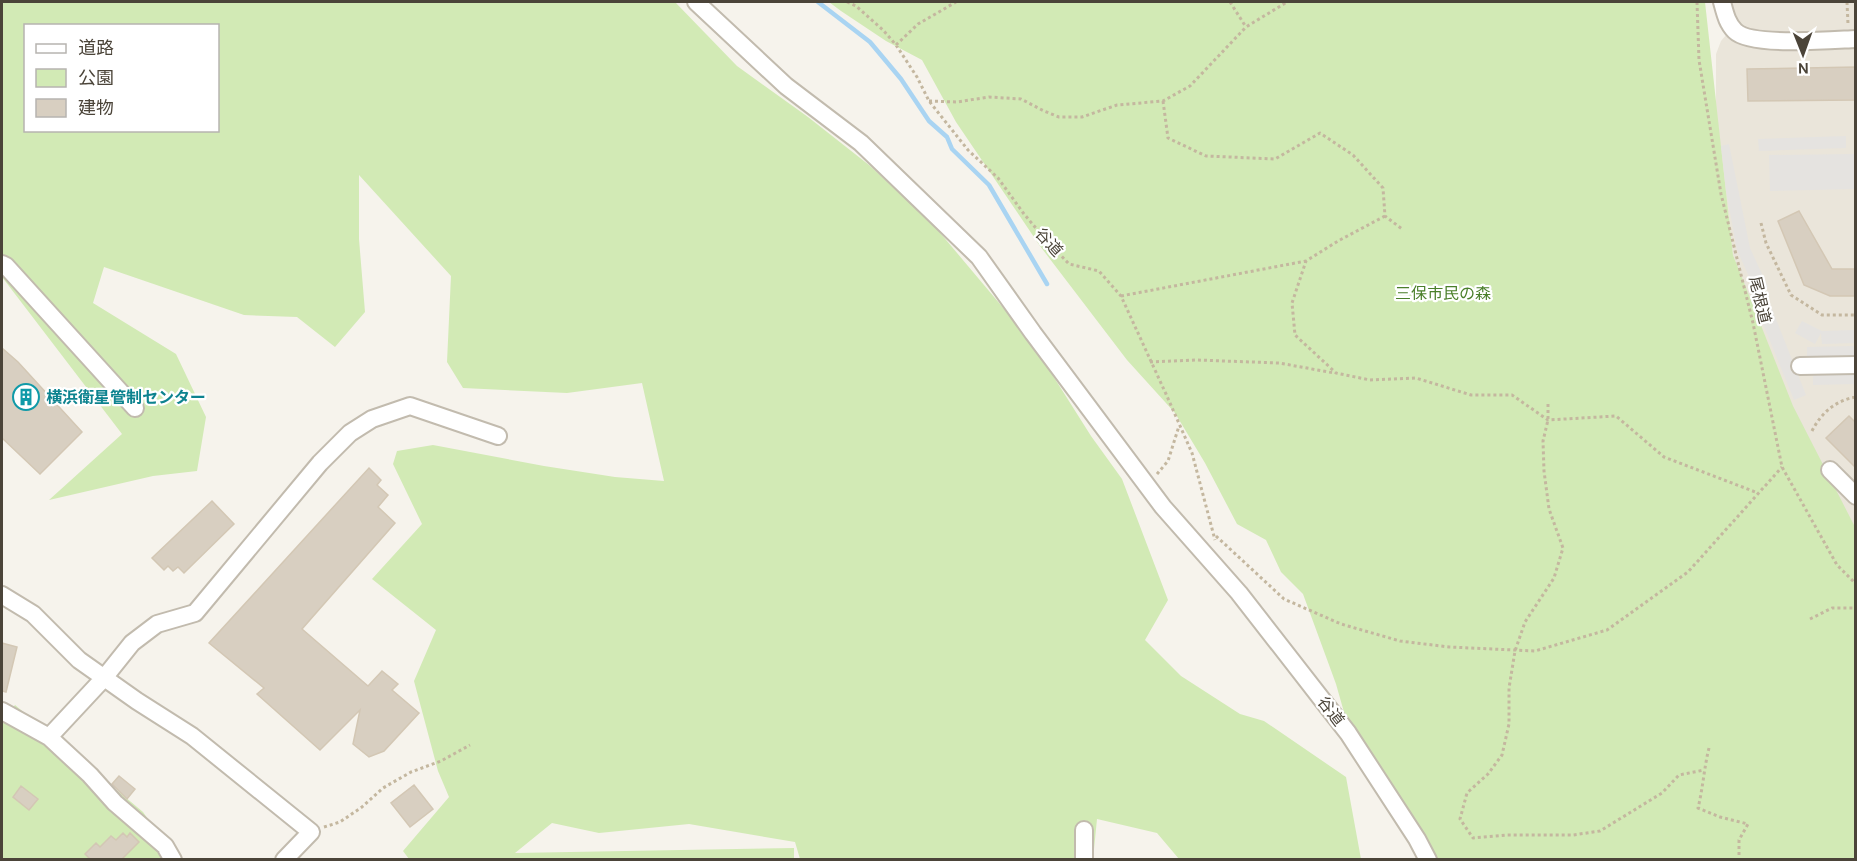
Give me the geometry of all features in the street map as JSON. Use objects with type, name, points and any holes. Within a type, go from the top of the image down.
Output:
[{"type":"street","name":"谷道","points":[[696,2],[786,86],[861,143],[979,257],[1163,507],[1239,593],[1348,733],[1418,839],[1428,860]]},
{"type":"street","points":[[1722,2],[1727,20],[1737,33],[1750,38],[1767,41],[1852,39]]},
{"type":"street","points":[[2,264],[135,408]]},
{"type":"street","points":[[1800,366],[1856,365]]},
{"type":"street","points":[[50,737],[104,678],[132,643],[157,624],[195,613],[320,463],[350,433],[372,419],[410,406],[498,436]]},
{"type":"street","points":[[1830,470],[1856,496]]},
{"type":"street","points":[[2,595],[33,614],[79,660],[192,736],[311,832],[284,860]]},
{"type":"street","points":[[2,711],[50,737],[90,775],[115,803],[165,846],[173,860]]},
{"type":"street","points":[[1084,830],[1084,860]]},
{"type":"path","name":"谷道","points":[[847,2],[856,6],[896,45],[917,77],[929,101],[968,150],[998,178],[1024,214],[1069,264],[1099,271],[1121,296],[1192,453],[1215,544]]},
{"type":"path","points":[[896,45],[918,24],[956,2]]},
{"type":"path","points":[[1230,2],[1246,27]]},
{"type":"path","points":[[929,101],[957,102],[989,97],[1021,99],[1059,117],[1082,117],[1117,105],[1162,101],[1190,86],[1246,27],[1287,2]]},
{"type":"path","name":"尾根道","points":[[1697,2],[1699,60],[1721,194],[1753,323],[1782,467],[1837,565],[1856,584]]},
{"type":"path","points":[[1847,2],[1852,39]]},
{"type":"path","points":[[1162,101],[1168,138],[1206,156],[1275,159],[1320,133],[1353,155],[1383,188],[1386,216],[1401,229]]},
{"type":"path","points":[[1121,296],[1306,261],[1386,216]]},
{"type":"path","points":[[1761,223],[1766,243],[1791,295],[1822,315],[1856,315]]},
{"type":"path","points":[[1306,261],[1292,303],[1295,335],[1335,373]]},
{"type":"path","points":[[1150,362],[1197,360],[1279,363],[1370,380],[1416,378],[1471,395],[1512,395],[1548,420],[1616,416],[1664,457],[1758,493]]},
{"type":"path","points":[[1812,431],[1817,420],[1827,410],[1843,399],[1856,397]]},
{"type":"path","points":[[1548,404],[1548,420],[1543,441],[1544,471],[1549,509],[1563,548],[1554,578],[1525,622],[1515,651],[1509,688],[1509,724],[1502,755],[1488,774],[1467,793],[1460,819],[1473,838],[1526,834],[1573,835],[1600,831],[1662,793],[1679,775],[1704,770]]},
{"type":"path","points":[[1148,486],[1168,461],[1179,424]]},
{"type":"path","points":[[1214,535],[1284,599],[1341,624],[1400,640],[1449,647],[1535,651],[1607,630],[1688,572],[1782,467]]},
{"type":"path","points":[[1810,619],[1832,608],[1856,608]]},
{"type":"path","points":[[311,832],[339,822],[362,807],[383,788],[411,772],[441,761],[470,745]]},
{"type":"path","points":[[1708,748],[1698,808],[1720,817],[1748,824],[1739,840],[1738,860]]},
{"type":"shaded area","points":[[1714,2],[1855,2],[1855,578],[1733,255],[1716,108],[1716,54],[1721,41],[1727,34],[1719,26]]},
{"type":"shaded area","points":[[1846,136],[1846,148],[1759,151],[1758,139]]},
{"type":"shaded area","points":[[1729,144],[1750,248],[1768,287],[1756,292],[1737,250],[1726,191],[1721,146]]},
{"type":"shaded area","points":[[1855,154],[1855,189],[1770,191],[1769,155]]},
{"type":"shaded area","points":[[1772,309],[1806,395],[1794,400],[1759,314]]},
{"type":"shaded area","points":[[1802,321],[1822,331],[1855,330],[1855,343],[1822,344],[1821,333],[1815,344],[1795,333]]},
{"type":"shaded area","points":[[1855,346],[1855,384],[1813,385],[1813,373],[1807,372],[1807,347]]},
{"type":"green space","points":[[2,2],[675,2],[737,66],[808,117],[869,165],[931,222],[1031,341],[1091,436],[1122,479],[1168,600],[1145,640],[1181,676],[1240,714],[1264,721],[1346,777],[1361,859],[1179,859],[1157,833],[1097,819],[1093,859],[800,859],[795,842],[689,824],[599,833],[552,823],[515,853],[794,848],[794,859],[409,859],[403,851],[449,797],[438,771],[414,681],[436,630],[372,579],[422,524],[393,464],[397,451],[433,445],[544,466],[615,477],[664,481],[642,383],[567,393],[463,388],[447,362],[451,276],[359,175],[359,239],[365,312],[335,347],[297,317],[244,315],[104,267],[93,303],[176,354],[206,417],[197,471],[153,476],[49,500],[122,434],[2,277]]},
{"type":"green space","name":"三保市民の森","points":[[829,2],[1705,2],[1733,255],[1793,406],[1855,527],[1855,859],[1421,859],[1359,765],[1336,684],[1303,594],[1281,572],[1266,540],[1237,524],[1205,463],[1175,413],[1127,360],[1040,246],[956,122],[922,60],[886,41]]},
{"type":"green space","points":[[15,705],[143,812],[176,859],[2,859],[2,723]]},
{"type":"building","points":[[1856,67],[1856,100],[1748,101],[1747,69]]},
{"type":"building","points":[[1799,211],[1832,269],[1856,269],[1856,296],[1830,296],[1804,285],[1778,221]]},
{"type":"building","name":"横浜衛星管制センター","points":[[2,348],[18,362],[82,432],[40,474],[2,438]]},
{"type":"building","points":[[1849,416],[1856,423],[1856,468],[1826,438]]},
{"type":"building","points":[[369,468],[381,480],[377,485],[388,495],[378,507],[395,523],[302,629],[368,686],[382,671],[398,684],[392,690],[419,713],[384,751],[369,757],[353,744],[360,710],[320,750],[257,694],[264,688],[209,643]]},
{"type":"building","points":[[212,501],[234,524],[184,573],[178,567],[173,571],[168,566],[164,570],[152,558]]},
{"type":"building","points":[[2,643],[17,647],[6,692],[2,691]]},
{"type":"building","points":[[119,776],[135,789],[127,799],[112,784]]},
{"type":"building","points":[[414,785],[433,809],[410,827],[391,803]]},
{"type":"building","points":[[21,786],[38,799],[29,810],[13,797]]},
{"type":"building","points":[[123,833],[127,837],[130,833],[139,842],[121,860],[87,860],[89,858],[85,854],[96,843],[100,847],[111,836],[116,840]]},
{"type":"waterway","points":[[818,2],[870,42],[901,79],[929,121],[947,137],[952,149],[989,185],[1047,284]]},
{"type":"place","name":"横浜衛星管制センター","points":[[26,397]]}]
